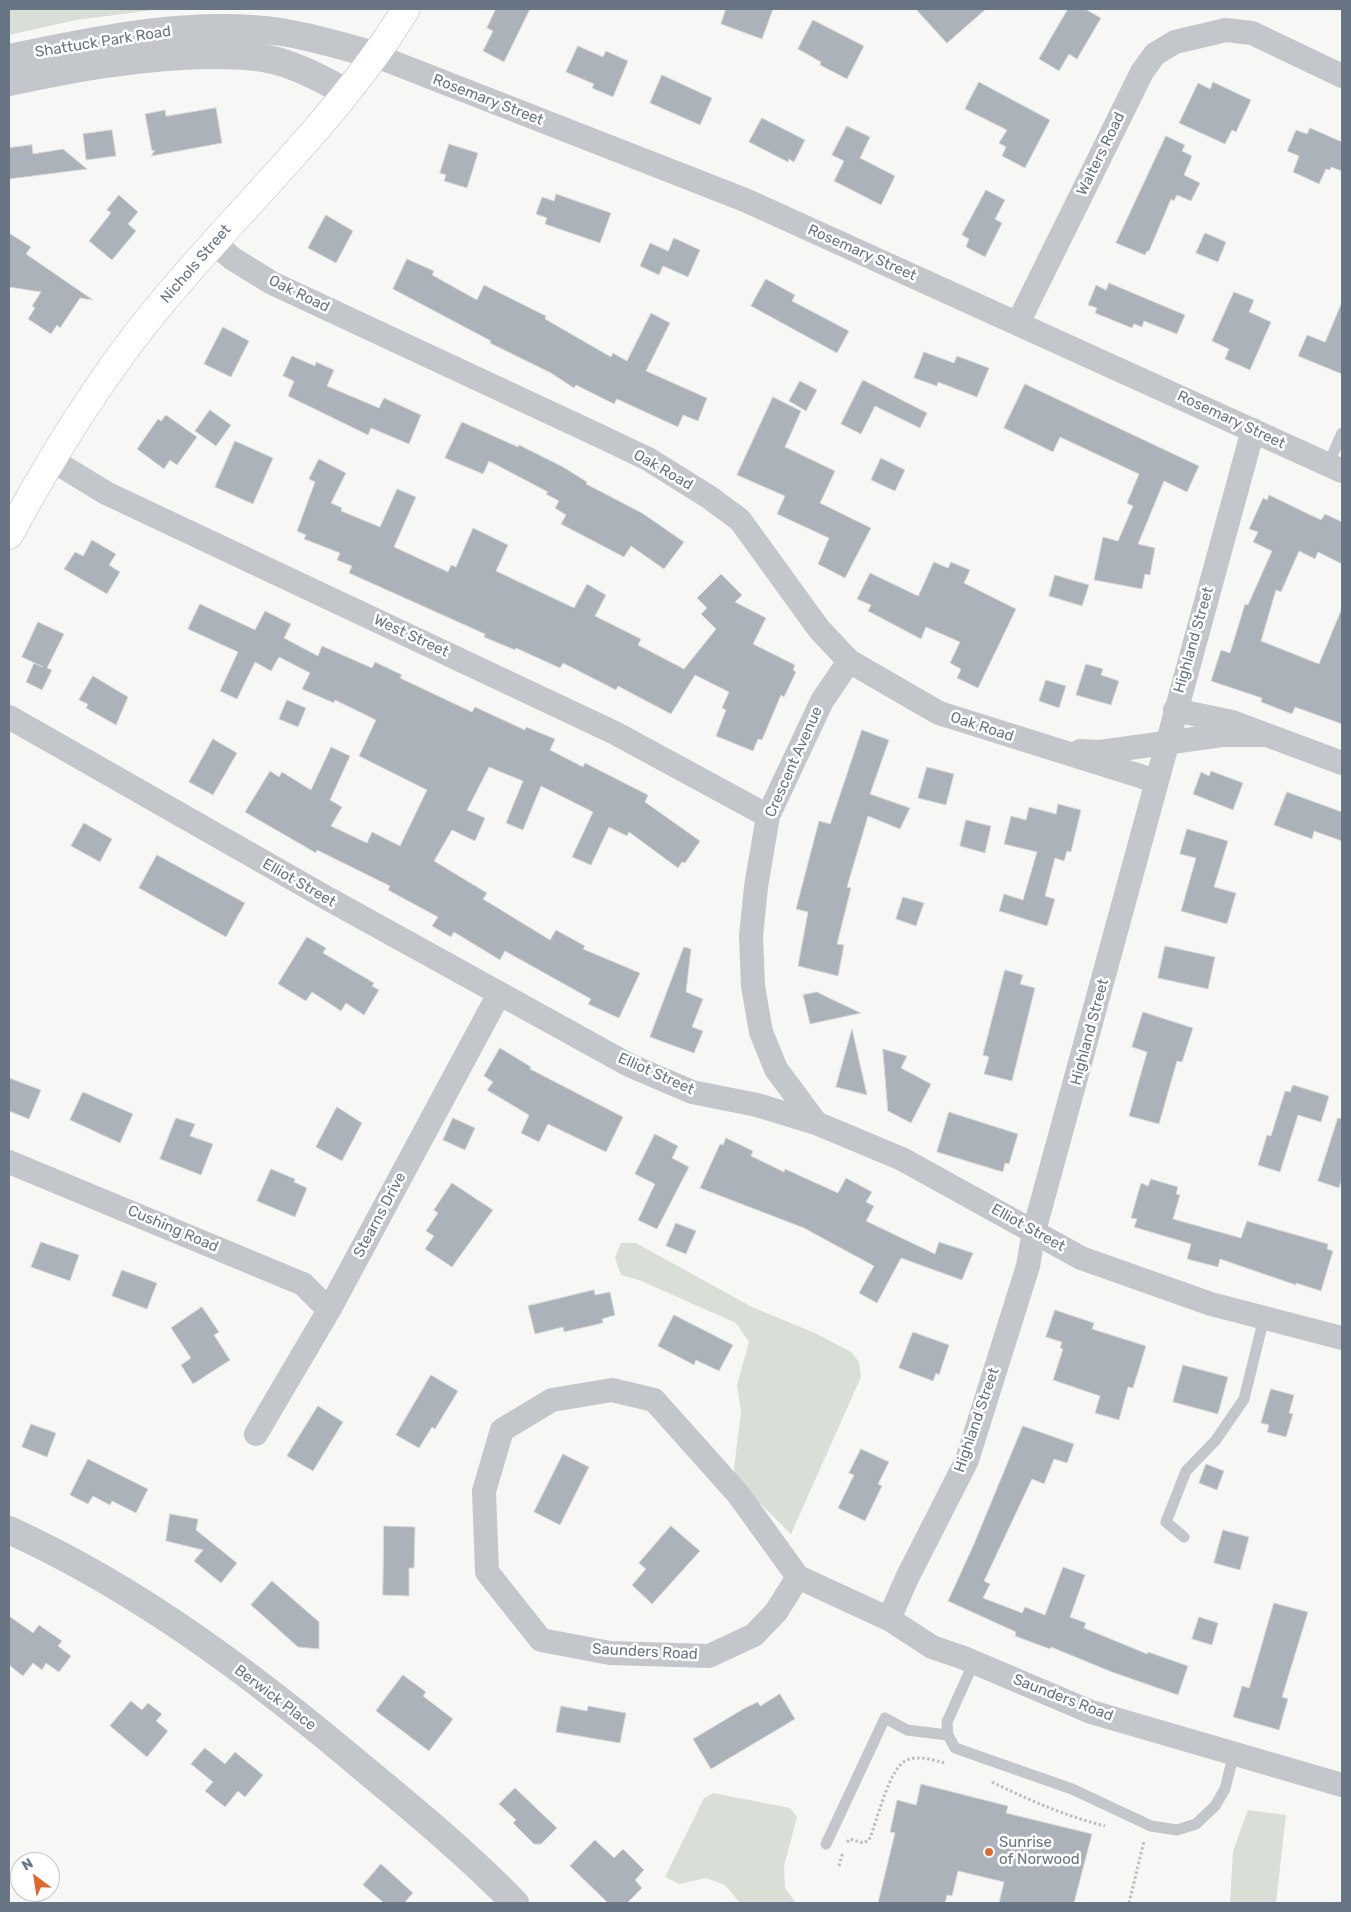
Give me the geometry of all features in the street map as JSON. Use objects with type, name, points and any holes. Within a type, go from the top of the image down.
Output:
[{"type":"main road","name":"Nichols Street","points":[[9,535],[82,412],[146,322],[346,92],[406,9]]},
{"type":"street","name":"Shattuck Park Road","points":[[9,82],[39,64],[140,34],[226,29],[280,32],[308,37],[374,55]]},
{"type":"street","name":"Walters Road","points":[[1018,323],[1142,72],[1155,54],[1175,42],[1226,30],[1252,33],[1342,76]]},
{"type":"street","name":"Shattuck Park Road","points":[[9,58],[39,64],[230,55],[274,60],[298,68],[346,92]]},
{"type":"street","name":"Rosemary Street","points":[[374,55],[712,186],[1335,468]]},
{"type":"street","name":"Oak Road","points":[[214,242],[233,259],[272,282],[648,459],[710,497],[740,520],[819,628],[849,661],[939,713],[1156,781]]},
{"type":"street","name":"Highland Street","points":[[889,1619],[907,1578],[967,1460],[1028,1266],[1034,1231],[1076,1084],[1166,742],[1252,430]]},
{"type":"street","name":"West Street","points":[[52,460],[106,493],[615,733],[768,816]]},
{"type":"street","name":"Crescent Avenue","points":[[816,1123],[776,1069],[761,1032],[755,995],[751,936],[756,887],[768,816],[822,701],[849,661]]},
{"type":"street","points":[[1175,710],[1232,722],[1342,763]]},
{"type":"street","name":"Elliot Street","points":[[9,717],[324,897],[629,1064],[692,1092],[757,1105],[816,1123],[902,1158],[1081,1258],[1212,1304],[1342,1338]]},
{"type":"street","name":"Oak Road","points":[[1064,751],[1100,752],[1222,735],[1264,735]]},
{"type":"street","name":"Stearns Drive","points":[[256,1434],[329,1310],[499,994]]},
{"type":"street","name":"Cushing Road","points":[[9,1162],[303,1284],[329,1310]]},
{"type":"street","name":"Saunders Road","points":[[798,1577],[776,1612],[754,1635],[709,1656],[610,1653],[541,1640],[486,1572],[484,1491],[502,1430],[552,1400],[612,1390],[654,1400],[738,1494],[798,1577],[889,1619],[932,1647],[974,1662],[1091,1712],[1342,1785]]},
{"type":"street","name":"Berwick Place","points":[[9,1530],[108,1580],[200,1640],[332,1741],[449,1840],[515,1903]]},
{"type":"lane","points":[[1335,468],[1342,434]]},
{"type":"lane","points":[[1184,1537],[1166,1522],[1186,1471],[1215,1441],[1244,1399],[1264,1318]]},
{"type":"lane","points":[[974,1662],[947,1722],[948,1734],[955,1748],[1072,1789],[1151,1826],[1178,1830],[1196,1824],[1215,1806],[1225,1789],[1234,1753]]},
{"type":"lane","points":[[826,1844],[885,1718],[907,1730],[948,1734]]},
{"type":"path","points":[[839,1866],[846,1843],[850,1839],[863,1843],[869,1840],[888,1786],[897,1768],[905,1760],[917,1757],[949,1764]]},
{"type":"path","points":[[988,1780],[1029,1800],[1080,1819],[1108,1826]]},
{"type":"path","points":[[1129,1903],[1145,1836]]},
{"type":"shaded area","points":[[9,9],[161,9],[76,20],[9,35]]},
{"type":"shaded area","points":[[621,1243],[636,1243],[752,1307],[817,1334],[851,1352],[859,1362],[861,1377],[791,1534],[736,1480],[734,1468],[741,1412],[737,1385],[749,1342],[736,1323],[639,1280],[621,1275],[615,1258]]},
{"type":"shaded area","points":[[713,1793],[790,1808],[797,1817],[784,1866],[785,1888],[796,1903],[740,1903],[725,1885],[706,1878],[679,1884],[665,1877],[704,1798]]},
{"type":"shaded area","points":[[1248,1810],[1286,1815],[1276,1903],[1230,1903],[1233,1851]]},
{"type":"building","points":[[496,9],[530,9],[504,62],[483,51],[493,31],[487,28]]},
{"type":"building","points":[[726,9],[773,9],[762,39],[721,24]]},
{"type":"building","points":[[916,9],[986,9],[947,43]]},
{"type":"building","points":[[1068,9],[1085,9],[1101,18],[1077,59],[1069,54],[1059,71],[1039,59]]},
{"type":"building","points":[[813,20],[864,46],[847,79],[820,65],[821,62],[798,49]]},
{"type":"building","points":[[578,46],[603,57],[606,51],[628,61],[613,97],[592,88],[594,84],[566,72]]},
{"type":"building","points":[[662,75],[712,98],[700,125],[650,103]]},
{"type":"building","points":[[979,82],[1050,120],[1025,168],[1002,156],[1006,147],[999,143],[1007,130],[965,109]]},
{"type":"building","points":[[1213,82],[1251,100],[1236,132],[1232,130],[1225,144],[1179,123],[1198,83],[1210,89]]},
{"type":"building","points":[[216,108],[222,143],[151,156],[155,150],[152,151],[145,114],[165,110],[166,116]]},
{"type":"building","points":[[762,118],[805,140],[794,162],[789,159],[788,162],[749,142]]},
{"type":"building","points":[[847,126],[870,137],[860,158],[895,176],[881,205],[834,181],[844,161],[832,155]]},
{"type":"building","points":[[1310,128],[1342,142],[1342,171],[1331,167],[1330,170],[1326,169],[1319,184],[1293,172],[1299,156],[1287,151],[1296,130],[1307,134]]},
{"type":"building","points":[[112,130],[116,156],[86,160],[83,134]]},
{"type":"building","points":[[1166,136],[1185,145],[1182,151],[1192,156],[1184,175],[1200,183],[1191,201],[1177,195],[1174,201],[1171,199],[1149,251],[1145,255],[1116,243]]},
{"type":"building","points":[[449,144],[478,153],[467,188],[444,181],[446,175],[440,173]]},
{"type":"building","points":[[32,145],[33,154],[63,149],[87,169],[9,179],[9,148]]},
{"type":"building","points":[[986,190],[1005,200],[995,219],[1002,223],[985,257],[966,247],[969,239],[962,235]]},
{"type":"building","points":[[556,194],[611,213],[600,243],[545,224],[547,218],[536,214],[542,197],[554,201]]},
{"type":"building","points":[[119,195],[138,212],[128,224],[136,231],[112,260],[89,241],[111,213],[107,210]]},
{"type":"building","points":[[326,215],[353,231],[336,263],[308,248]]},
{"type":"building","points":[[9,233],[31,247],[26,254],[93,300],[80,298],[60,328],[57,325],[51,334],[28,319],[35,308],[32,306],[41,292],[9,287]]},
{"type":"building","points":[[1205,233],[1226,242],[1218,262],[1196,253]]},
{"type":"building","points":[[674,238],[700,250],[688,277],[663,266],[659,275],[640,266],[650,243],[668,251]]},
{"type":"building","points":[[407,259],[434,271],[432,275],[477,300],[484,285],[546,316],[545,319],[611,357],[613,353],[627,361],[651,313],[670,323],[646,371],[707,398],[698,421],[683,415],[678,427],[617,399],[614,404],[576,385],[574,388],[551,373],[490,343],[491,341],[393,289]]},
{"type":"building","points":[[766,279],[795,295],[792,301],[849,331],[837,353],[751,306]]},
{"type":"building","points":[[1109,283],[1185,315],[1177,334],[1144,321],[1142,327],[1134,324],[1132,328],[1095,313],[1097,308],[1088,305],[1096,285],[1106,290]]},
{"type":"building","points":[[1234,292],[1254,300],[1249,312],[1271,322],[1250,370],[1225,359],[1229,349],[1212,341]]},
{"type":"building","points":[[1342,302],[1342,374],[1298,356],[1307,335],[1325,342]]},
{"type":"building","points":[[223,327],[249,341],[231,377],[204,364]]},
{"type":"building","points":[[924,352],[954,363],[957,356],[989,368],[977,397],[938,382],[937,386],[914,378]]},
{"type":"building","points":[[292,356],[315,366],[316,362],[334,370],[327,386],[379,408],[384,398],[421,415],[409,444],[371,428],[368,435],[288,396],[294,381],[283,376]]},
{"type":"building","points":[[863,380],[927,413],[920,428],[875,406],[861,434],[841,424]]},
{"type":"building","points":[[800,381],[817,390],[806,411],[789,401]]},
{"type":"building","points":[[1025,384],[1199,466],[1187,492],[1164,481],[1138,544],[1155,548],[1150,575],[1145,574],[1142,589],[1094,580],[1103,537],[1118,541],[1133,506],[1127,503],[1139,474],[1060,437],[1053,452],[1004,428]]},
{"type":"building","points":[[773,397],[801,411],[785,447],[835,471],[820,503],[871,528],[845,578],[818,564],[829,538],[777,514],[785,496],[737,475]]},
{"type":"building","points":[[210,410],[231,425],[216,446],[195,431]]},
{"type":"building","points":[[166,415],[197,437],[177,465],[170,460],[164,469],[137,449],[158,419],[161,421]]},
{"type":"building","points":[[462,422],[518,447],[519,445],[563,467],[587,482],[586,484],[642,513],[684,542],[664,569],[631,546],[624,557],[561,524],[566,515],[555,508],[559,501],[546,494],[548,492],[489,461],[483,474],[445,458]]},
{"type":"building","points":[[235,441],[273,458],[253,504],[215,487]]},
{"type":"building","points":[[881,458],[905,470],[895,491],[871,480]]},
{"type":"building","points":[[319,459],[346,473],[331,503],[342,508],[341,511],[380,527],[397,489],[416,497],[394,547],[448,572],[451,565],[456,567],[473,528],[508,545],[496,571],[574,608],[587,584],[606,595],[595,616],[641,639],[638,645],[684,669],[716,629],[701,614],[707,608],[697,598],[721,574],[742,595],[735,602],[766,618],[753,644],[795,665],[793,670],[796,672],[784,697],[781,695],[762,740],[758,739],[753,751],[716,736],[726,710],[722,708],[729,692],[695,675],[671,714],[618,686],[616,690],[563,663],[560,668],[516,648],[515,650],[484,637],[485,634],[349,573],[352,566],[337,560],[340,553],[304,539],[306,535],[297,531],[315,482],[309,479]]},
{"type":"building","points":[[1269,495],[1321,520],[1325,514],[1342,522],[1342,564],[1318,552],[1315,559],[1299,551],[1281,592],[1276,590],[1261,641],[1319,664],[1342,608],[1342,724],[1295,707],[1292,714],[1261,702],[1262,698],[1211,681],[1221,650],[1230,653],[1245,604],[1248,605],[1272,551],[1253,542],[1258,532],[1249,529],[1263,498],[1267,500]]},
{"type":"building","points":[[92,540],[116,554],[109,565],[120,572],[107,594],[64,569],[75,552],[83,556]]},
{"type":"building","points":[[934,562],[948,568],[951,562],[970,570],[964,583],[1016,609],[978,688],[957,678],[961,669],[950,663],[960,642],[926,627],[921,639],[868,611],[871,605],[857,599],[870,573],[918,596]]},
{"type":"building","points":[[1055,575],[1089,585],[1082,606],[1049,596]]},
{"type":"building","points":[[200,604],[255,630],[265,611],[291,624],[284,638],[318,656],[322,646],[372,668],[375,662],[402,675],[400,678],[472,712],[475,707],[525,730],[526,727],[555,739],[550,750],[583,767],[585,763],[648,795],[645,802],[700,841],[685,863],[682,862],[678,868],[629,832],[627,836],[609,827],[591,865],[572,857],[593,812],[541,786],[523,830],[506,823],[523,781],[489,767],[467,810],[485,818],[475,841],[452,830],[434,861],[487,893],[483,899],[550,940],[556,930],[585,946],[583,949],[640,973],[619,1018],[588,1004],[591,999],[505,951],[500,960],[454,932],[451,937],[432,926],[438,917],[388,890],[390,886],[317,850],[316,853],[245,812],[270,771],[279,777],[282,772],[311,790],[331,747],[350,756],[330,800],[342,807],[331,826],[367,843],[372,832],[400,846],[427,790],[359,756],[376,720],[335,700],[334,703],[302,689],[310,673],[279,657],[271,671],[255,662],[237,699],[220,691],[238,652],[188,629]]},
{"type":"building","points":[[38,622],[64,634],[47,668],[52,670],[42,690],[26,682],[34,663],[43,667],[22,657]]},
{"type":"building","points":[[1086,664],[1103,669],[1101,675],[1119,681],[1111,705],[1076,695]]},
{"type":"building","points":[[93,676],[128,697],[116,725],[86,708],[88,704],[79,700]]},
{"type":"building","points":[[1046,680],[1066,686],[1059,708],[1039,701]]},
{"type":"building","points":[[287,700],[306,708],[298,727],[279,719]]},
{"type":"building","points":[[862,730],[889,740],[870,794],[910,808],[900,829],[868,816],[847,887],[851,888],[837,944],[844,945],[838,976],[798,966],[808,912],[796,909],[819,821],[830,824]]},
{"type":"building","points":[[213,739],[237,753],[213,795],[189,782]]},
{"type":"building","points":[[927,767],[954,774],[946,805],[918,798]]},
{"type":"building","points":[[1211,771],[1243,783],[1233,810],[1193,794],[1201,772],[1209,776]]},
{"type":"building","points":[[1287,792],[1342,812],[1342,841],[1314,831],[1312,839],[1274,825]]},
{"type":"building","points":[[1058,804],[1081,810],[1071,852],[1067,851],[1064,861],[1055,858],[1045,896],[1055,899],[1047,926],[999,911],[1004,894],[1023,900],[1037,852],[1004,844],[1011,816],[1026,820],[1029,807],[1056,814]]},
{"type":"building","points":[[966,820],[991,826],[985,853],[960,846]]},
{"type":"building","points":[[84,823],[112,839],[100,862],[71,846]]},
{"type":"building","points":[[1187,829],[1228,841],[1214,887],[1236,893],[1227,924],[1181,911],[1196,858],[1180,854]]},
{"type":"building","points":[[157,855],[245,903],[226,937],[139,888]]},
{"type":"building","points":[[903,897],[924,903],[916,926],[896,919]]},
{"type":"building","points":[[307,937],[326,948],[323,953],[374,983],[372,986],[379,990],[364,1015],[346,1003],[341,1011],[312,992],[306,1001],[278,984]]},
{"type":"building","points":[[1165,946],[1215,957],[1208,989],[1158,978]]},
{"type":"building","points":[[684,947],[691,949],[686,992],[703,999],[692,1027],[703,1031],[694,1053],[650,1037]]},
{"type":"building","points":[[1005,970],[1023,975],[1020,984],[1035,988],[1012,1081],[984,1074],[989,1057],[983,1055]]},
{"type":"building","points":[[817,992],[861,1013],[810,1024],[803,995]]},
{"type":"building","points":[[1143,1012],[1193,1028],[1182,1062],[1177,1061],[1159,1124],[1129,1116],[1147,1052],[1132,1047]]},
{"type":"building","points":[[852,1029],[867,1095],[836,1087]]},
{"type":"building","points":[[500,1048],[531,1067],[530,1069],[623,1117],[606,1152],[548,1124],[539,1142],[521,1133],[529,1115],[487,1090],[493,1082],[484,1076]]},
{"type":"building","points":[[883,1049],[907,1056],[901,1068],[931,1084],[911,1123],[888,1111]]},
{"type":"building","points":[[9,1078],[41,1090],[29,1119],[9,1111]]},
{"type":"building","points":[[1293,1085],[1329,1096],[1321,1122],[1298,1115],[1280,1172],[1258,1165],[1267,1135],[1271,1136],[1285,1091],[1290,1092]]},
{"type":"building","points":[[83,1092],[133,1114],[120,1143],[70,1120]]},
{"type":"building","points":[[337,1107],[362,1123],[342,1161],[316,1147]]},
{"type":"building","points":[[949,1112],[1018,1134],[1009,1164],[1005,1163],[1003,1172],[937,1152]]},
{"type":"building","points":[[176,1118],[195,1124],[190,1136],[213,1144],[201,1175],[160,1159]]},
{"type":"building","points":[[453,1118],[475,1128],[465,1150],[443,1140]]},
{"type":"building","points":[[1338,1118],[1342,1119],[1342,1178],[1339,1188],[1318,1181]]},
{"type":"building","points":[[655,1134],[678,1146],[672,1158],[689,1167],[657,1229],[638,1220],[655,1184],[635,1174]]},
{"type":"building","points":[[726,1138],[753,1151],[751,1156],[784,1172],[785,1169],[838,1193],[846,1178],[872,1192],[866,1202],[874,1206],[866,1221],[935,1254],[939,1242],[973,1253],[962,1280],[901,1258],[877,1303],[859,1293],[874,1266],[804,1228],[700,1188],[720,1144],[723,1145]]},
{"type":"building","points":[[271,1169],[295,1179],[294,1182],[307,1188],[295,1217],[257,1201]]},
{"type":"building","points":[[1151,1179],[1178,1187],[1176,1194],[1180,1195],[1173,1219],[1241,1238],[1247,1221],[1328,1244],[1327,1249],[1333,1251],[1321,1291],[1296,1283],[1296,1285],[1220,1259],[1218,1267],[1187,1259],[1191,1244],[1134,1227],[1137,1219],[1131,1218],[1141,1183],[1148,1186]]},
{"type":"building","points":[[452,1183],[493,1210],[452,1267],[425,1249],[434,1236],[426,1231],[438,1213],[434,1210]]},
{"type":"building","points":[[676,1223],[696,1231],[686,1254],[666,1246]]},
{"type":"building","points":[[41,1242],[79,1255],[70,1281],[31,1267]]},
{"type":"building","points":[[122,1270],[157,1283],[147,1309],[112,1296]]},
{"type":"building","points":[[594,1290],[595,1295],[610,1292],[615,1315],[602,1319],[603,1323],[564,1332],[563,1327],[535,1334],[528,1306]]},
{"type":"building","points":[[202,1307],[219,1332],[214,1335],[230,1360],[193,1384],[181,1365],[191,1358],[171,1328]]},
{"type":"building","points":[[1055,1310],[1094,1323],[1092,1329],[1146,1346],[1133,1388],[1128,1387],[1119,1420],[1095,1413],[1100,1396],[1053,1380],[1063,1349],[1060,1348],[1062,1342],[1046,1337]]},
{"type":"building","points":[[674,1315],[733,1345],[719,1371],[696,1360],[694,1365],[658,1346]]},
{"type":"building","points":[[913,1332],[949,1345],[939,1375],[936,1373],[933,1381],[899,1368]]},
{"type":"building","points":[[1183,1365],[1228,1377],[1218,1414],[1173,1402]]},
{"type":"building","points":[[431,1375],[458,1391],[435,1429],[432,1427],[419,1448],[396,1435]]},
{"type":"building","points":[[1271,1389],[1294,1395],[1289,1413],[1293,1414],[1286,1437],[1267,1432],[1269,1425],[1261,1423]]},
{"type":"building","points":[[318,1406],[343,1422],[313,1471],[287,1456]]},
{"type":"building","points":[[31,1424],[56,1433],[47,1457],[22,1447]]},
{"type":"building","points":[[1023,1426],[1074,1444],[1067,1463],[1054,1459],[1044,1484],[1032,1479],[984,1581],[990,1584],[983,1598],[1022,1613],[1025,1607],[1045,1615],[1063,1567],[1085,1575],[1070,1617],[1086,1623],[1084,1628],[1147,1654],[1148,1652],[1188,1666],[1178,1695],[1112,1672],[1051,1647],[1050,1649],[1015,1636],[1016,1632],[948,1601]]},
{"type":"building","points":[[861,1449],[889,1462],[878,1484],[882,1486],[865,1521],[838,1508],[854,1475],[849,1473]]},
{"type":"building","points":[[563,1454],[589,1467],[560,1525],[534,1512]]},
{"type":"building","points":[[88,1459],[148,1489],[136,1513],[112,1501],[110,1505],[93,1496],[88,1504],[70,1495]]},
{"type":"building","points":[[1206,1464],[1224,1471],[1217,1490],[1199,1483]]},
{"type":"building","points":[[170,1514],[198,1519],[196,1530],[237,1563],[221,1583],[194,1561],[203,1550],[166,1541]]},
{"type":"building","points":[[384,1526],[415,1527],[414,1568],[409,1568],[409,1596],[383,1595]]},
{"type":"building","points":[[671,1526],[700,1551],[652,1604],[632,1585],[646,1569],[639,1563]]},
{"type":"building","points":[[1223,1530],[1249,1537],[1240,1570],[1214,1563]]},
{"type":"building","points":[[272,1581],[319,1622],[319,1649],[298,1647],[251,1605]]},
{"type":"building","points":[[1274,1603],[1308,1612],[1282,1697],[1288,1699],[1279,1730],[1233,1717],[1242,1686],[1249,1688]]},
{"type":"building","points":[[9,1616],[33,1633],[39,1625],[62,1641],[58,1646],[71,1656],[59,1672],[46,1663],[42,1670],[33,1663],[23,1676],[9,1665]]},
{"type":"building","points":[[1199,1617],[1218,1623],[1212,1645],[1192,1639]]},
{"type":"building","points":[[403,1675],[426,1692],[423,1696],[453,1719],[429,1751],[376,1711]]},
{"type":"building","points":[[780,1694],[795,1719],[711,1769],[693,1739],[745,1708],[758,1702],[760,1706]]},
{"type":"building","points":[[131,1701],[142,1710],[148,1703],[162,1714],[156,1721],[168,1731],[147,1757],[110,1726]]},
{"type":"building","points":[[561,1706],[587,1711],[588,1706],[626,1713],[620,1743],[556,1732]]},
{"type":"building","points":[[205,1748],[225,1764],[235,1752],[263,1775],[245,1797],[238,1791],[225,1807],[205,1791],[213,1782],[191,1764]]},
{"type":"building","name":"Sunrise of Norwood","points":[[921,1784],[1008,1806],[1006,1813],[1092,1834],[1074,1903],[999,1903],[1004,1882],[958,1871],[952,1896],[947,1895],[945,1903],[878,1903],[895,1833],[890,1832],[897,1800],[916,1805]]},
{"type":"building","points":[[515,1788],[557,1828],[541,1844],[534,1844],[513,1823],[516,1820],[499,1804]]},
{"type":"building","points":[[595,1840],[614,1858],[623,1849],[644,1870],[635,1880],[642,1888],[627,1903],[608,1903],[570,1866]]},
{"type":"building","points":[[381,1864],[413,1893],[404,1903],[384,1903],[363,1885]]},
{"type":"place","name":"Sunrise of Norwood","points":[[989,1852]]}]
